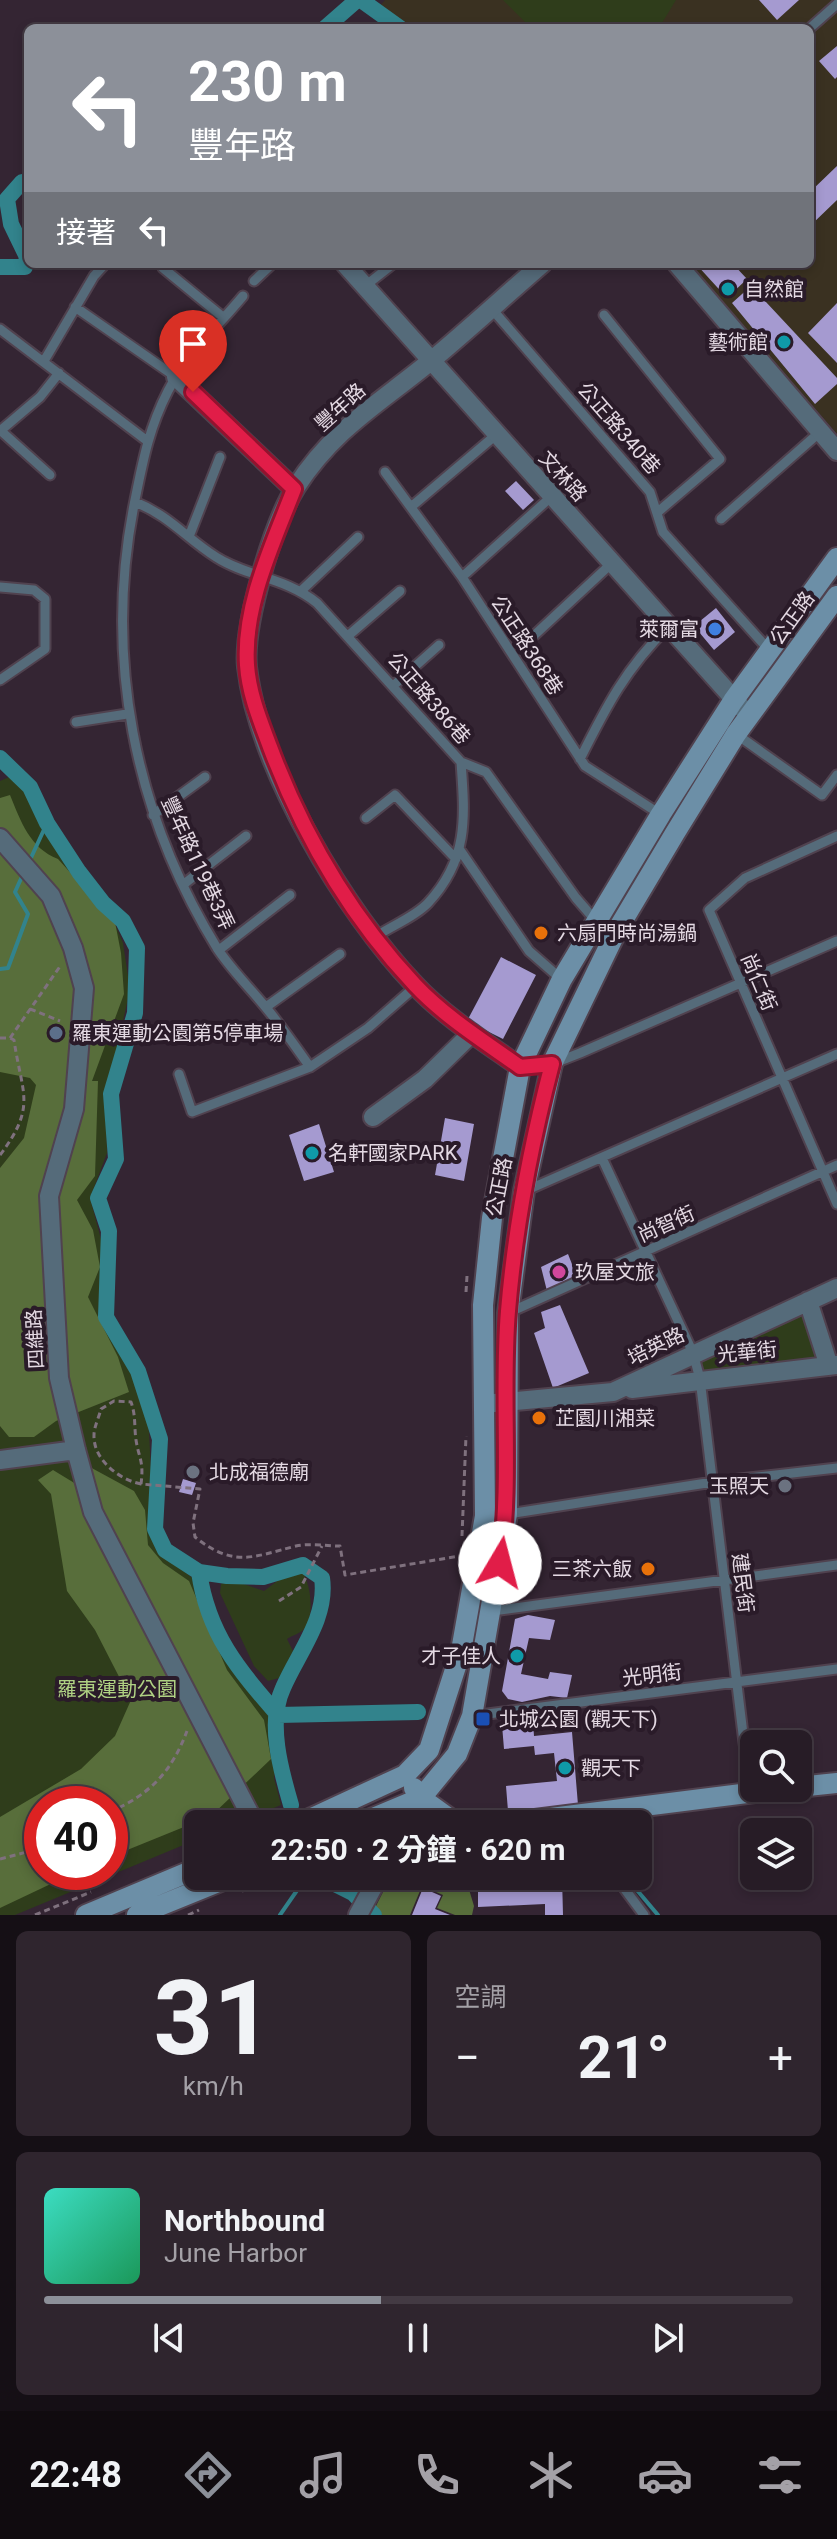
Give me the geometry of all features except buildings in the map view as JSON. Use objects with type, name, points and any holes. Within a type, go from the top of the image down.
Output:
[{"type":"street","name":"文林路","points":[[349,268],[733,701],[750,714]]},
{"type":"street","name":"豐年路","points":[[520,1067],[472,1033],[416,986],[375,937],[316,853],[286,790],[252,699],[247,664],[249,631],[261,574],[294,489],[339,431],[431,361],[537,268]]},
{"type":"street","points":[[680,268],[837,451]]},
{"type":"street","points":[[176,377],[294,489]]},
{"type":"street","name":"公正路","points":[[315,1810],[405,1775],[429,1750],[461,1651],[470,1555],[485,1516],[483,1305],[489,1247],[520,1067],[562,979],[661,814],[733,701],[837,558]]},
{"type":"street","points":[[807,597],[833,609]]},
{"type":"street","name":"公正路","points":[[392,1810],[421,1798],[457,1754],[472,1716],[507,1514],[508,1313],[524,1191],[552,1064],[616,932],[736,734],[833,609]]},
{"type":"street","name":"四維路","points":[[0,838],[51,896],[73,948],[84,988],[74,1109],[49,1196],[59,1378],[76,1450],[93,1512],[194,1713],[247,1810]]},
{"type":"street","points":[[373,1117],[425,1079],[472,1033]]},
{"type":"street","name":"培英路","points":[[484,1404],[613,1392],[837,1288]]},
{"type":"street","points":[[808,1301],[833,1366]]},
{"type":"street","name":"光華街","points":[[613,1392],[700,1379],[833,1366]]},
{"type":"street","points":[[0,1460],[76,1450]]},
{"type":"street","points":[[405,1775],[421,1798],[438,1810]]},
{"type":"street","points":[[812,1786],[837,1783]]},
{"type":"street","points":[[648,1810],[740,1794]]},
{"type":"street","points":[[415,1810],[421,1798]]},
{"type":"street","points":[[86,1915],[184,1874]]},
{"type":"street","points":[[137,1915],[199,1890]]},
{"type":"street","points":[[359,1915],[372,1890]]},
{"type":"lane","points":[[814,24],[837,4]]},
{"type":"lane","points":[[44,361],[102,268]]},
{"type":"lane","points":[[163,268],[224,318]]},
{"type":"lane","points":[[254,281],[268,268]]},
{"type":"lane","points":[[365,286],[388,268]]},
{"type":"lane","name":"豐年路119巷3弄","points":[[243,296],[176,377],[146,440],[121,610],[127,714],[153,815],[184,884],[219,950],[310,1067]]},
{"type":"lane","points":[[75,307],[176,377]]},
{"type":"lane","name":"公正路340巷","points":[[491,308],[650,492],[659,511],[663,532],[769,650]]},
{"type":"lane","points":[[604,315],[720,459],[659,511]]},
{"type":"lane","points":[[0,329],[146,440]]},
{"type":"lane","points":[[50,475],[0,430],[40,397],[59,373]]},
{"type":"lane","points":[[721,519],[820,432]]},
{"type":"lane","points":[[411,507],[497,434]]},
{"type":"lane","points":[[190,534],[220,457]]},
{"type":"lane","name":"公正路368巷","points":[[385,472],[462,577],[585,766],[661,814]]},
{"type":"lane","points":[[462,577],[552,496]]},
{"type":"lane","name":"公正路386巷","points":[[135,502],[161,513],[217,558],[301,591],[349,635],[461,762],[486,772],[596,921],[616,932]]},
{"type":"lane","points":[[301,591],[358,537]]},
{"type":"lane","points":[[528,641],[612,563]]},
{"type":"lane","points":[[0,587],[34,590],[45,599],[45,649],[0,680]]},
{"type":"lane","points":[[349,635],[400,591]]},
{"type":"lane","points":[[580,759],[615,688],[642,653],[668,627]]},
{"type":"lane","points":[[393,686],[439,645]]},
{"type":"lane","points":[[76,722],[127,714]]},
{"type":"lane","points":[[736,734],[822,795],[837,775]]},
{"type":"lane","points":[[375,937],[427,903],[458,855],[465,828],[461,762]]},
{"type":"lane","points":[[153,815],[205,777]]},
{"type":"lane","points":[[366,818],[395,795],[458,855],[529,951],[562,979]]},
{"type":"lane","points":[[184,884],[246,836]]},
{"type":"lane","name":"尚仁街","points":[[837,836],[745,878],[709,910],[837,1204]]},
{"type":"lane","points":[[219,950],[290,895]]},
{"type":"lane","points":[[520,1067],[552,1064],[837,941]]},
{"type":"lane","points":[[266,1007],[340,954]]},
{"type":"lane","points":[[179,1074],[192,1112],[310,1067],[368,1028],[416,986]]},
{"type":"lane","points":[[524,1191],[837,1054]]},
{"type":"lane","name":"建民街","points":[[602,1158],[644,1254],[693,1353],[700,1379],[743,1730]]},
{"type":"lane","name":"尚智街","points":[[508,1313],[837,1165]]},
{"type":"lane","points":[[507,1514],[713,1482],[837,1468]]},
{"type":"lane","points":[[492,1611],[837,1565]]},
{"type":"lane","name":"光明街","points":[[472,1716],[837,1669]]},
{"type":"lane","points":[[625,1890],[644,1915]]},
{"type":"path","points":[[10,1038],[73,948]]},
{"type":"path","points":[[30,1009],[60,1021]]},
{"type":"path","points":[[0,1038],[14,1040],[26,1102],[25,1114],[0,1155]]},
{"type":"path","points":[[466,1302],[468,1272]]},
{"type":"path","points":[[141,1484],[144,1460],[135,1435],[137,1418],[131,1402],[114,1401],[101,1409],[93,1436],[96,1447],[122,1479],[141,1484],[155,1487],[200,1489],[193,1523],[195,1537],[226,1555],[247,1559],[299,1545],[340,1546],[345,1575],[470,1555]]},
{"type":"path","points":[[462,1541],[466,1425]]},
{"type":"path","points":[[279,1601],[303,1582],[322,1546]]},
{"type":"path","points":[[459,1569],[470,1555]]},
{"type":"path","points":[[128,1804],[139,1799],[175,1762],[194,1713]]},
{"type":"path","points":[[0,1859],[24,1853]]},
{"type":"shaded area","points":[[385,0],[837,0],[837,434],[693,268],[814,268],[814,24],[400,24],[378,8]]},
{"type":"green space","points":[[503,0],[676,0],[661,24],[527,24]]},
{"type":"green space","name":"羅東運動公園","points":[[18,773],[47,831],[103,896],[123,943],[130,989],[106,1099],[107,1153],[90,1198],[106,1258],[111,1325],[139,1383],[149,1432],[155,1548],[195,1580],[231,1661],[268,1704],[276,1764],[274,1778],[281,1805],[269,1810],[184,1810],[184,1845],[128,1868],[128,1786],[24,1786],[24,1890],[75,1890],[15,1915],[0,1915],[0,781]]},
{"type":"green space","points":[[10,795],[33,841],[58,859],[115,922],[124,994],[92,1081],[98,1081],[95,1176],[77,1200],[93,1230],[100,1267],[88,1297],[118,1357],[129,1392],[56,1421],[34,1437],[9,1437],[0,1426],[0,1168],[24,1138],[36,1085],[30,1078],[0,1072],[0,798]]},
{"type":"green space","points":[[808,1301],[829,1366],[700,1379],[693,1353]]},
{"type":"green space","points":[[88,1466],[134,1491],[145,1510],[148,1545],[163,1563],[189,1581],[227,1670],[264,1720],[271,1759],[217,1810],[184,1810],[184,1827],[128,1850],[128,1786],[52,1786],[81,1769],[115,1736],[131,1700],[95,1630],[67,1591],[51,1494],[38,1480],[53,1470],[76,1484]]},
{"type":"green space","points":[[302,1572],[308,1584],[310,1617],[302,1631],[287,1639],[293,1651],[279,1678],[268,1681],[254,1666],[220,1593],[221,1584],[232,1580],[264,1591],[288,1573]]},
{"type":"green space","points":[[24,1803],[24,1890],[38,1890],[0,1908],[0,1817]]},
{"type":"green space","points":[[384,1890],[420,1890],[410,1915],[382,1915],[376,1906]]},
{"type":"green space","points":[[431,1890],[469,1890],[474,1906],[472,1915],[455,1915],[437,1908],[443,1895]]},
{"type":"waterway","points":[[330,24],[357,0]]},
{"type":"waterway","points":[[361,0],[394,24]]},
{"type":"waterway","points":[[24,182],[7,199],[11,224],[24,251]]},
{"type":"waterway","points":[[0,267],[24,267]]},
{"type":"waterway","points":[[0,758],[30,787],[47,823],[79,872],[103,903],[123,921],[137,948],[135,1013],[111,1094],[116,1159],[98,1198],[109,1231],[106,1317],[138,1371],[160,1439],[155,1529],[165,1550],[199,1572],[263,1577],[303,1565],[322,1578],[323,1593],[316,1621],[278,1701],[277,1746],[291,1805]]},
{"type":"waterway","points":[[30,860],[47,823]]},
{"type":"waterway","points":[[0,969],[8,968],[28,914],[15,892],[24,872]]},
{"type":"waterway","points":[[199,1572],[203,1594],[217,1632],[238,1666],[278,1715],[418,1712]]},
{"type":"waterway","points":[[280,1915],[297,1890]]},
{"type":"waterway","points":[[347,1890],[374,1915]]},
{"type":"waterway","points":[[637,1890],[658,1915]]},
{"type":"place","name":"自然館","points":[[728,289]]},
{"type":"place","name":"藝術館","points":[[784,342]]},
{"type":"place","name":"萊爾富","points":[[715,629]]},
{"type":"place","name":"六扇門時尚湯鍋","points":[[541,933]]},
{"type":"place","name":"羅東運動公園第5停車場","points":[[56,1033]]},
{"type":"place","name":"名軒國家PARK","points":[[312,1153]]},
{"type":"place","name":"玖屋文旅","points":[[559,1272]]},
{"type":"place","name":"芷園川湘菜","points":[[539,1418]]},
{"type":"place","name":"北成福德廟","points":[[193,1472]]},
{"type":"place","name":"玉照天","points":[[785,1486]]},
{"type":"place","name":"三茶六飯","points":[[648,1569]]},
{"type":"place","name":"才子佳人","points":[[517,1656]]},
{"type":"place","name":"北城公園 (觀天下)","points":[[483,1719]]},
{"type":"place","name":"觀天下","points":[[565,1768]]},
{"type":"route","points":[[193,392],[294,489],[261,574],[249,631],[247,664],[252,699],[286,790],[316,853],[375,937],[416,986],[472,1033],[520,1067],[552,1064],[524,1191],[508,1313],[507,1514],[500,1563]]}]
